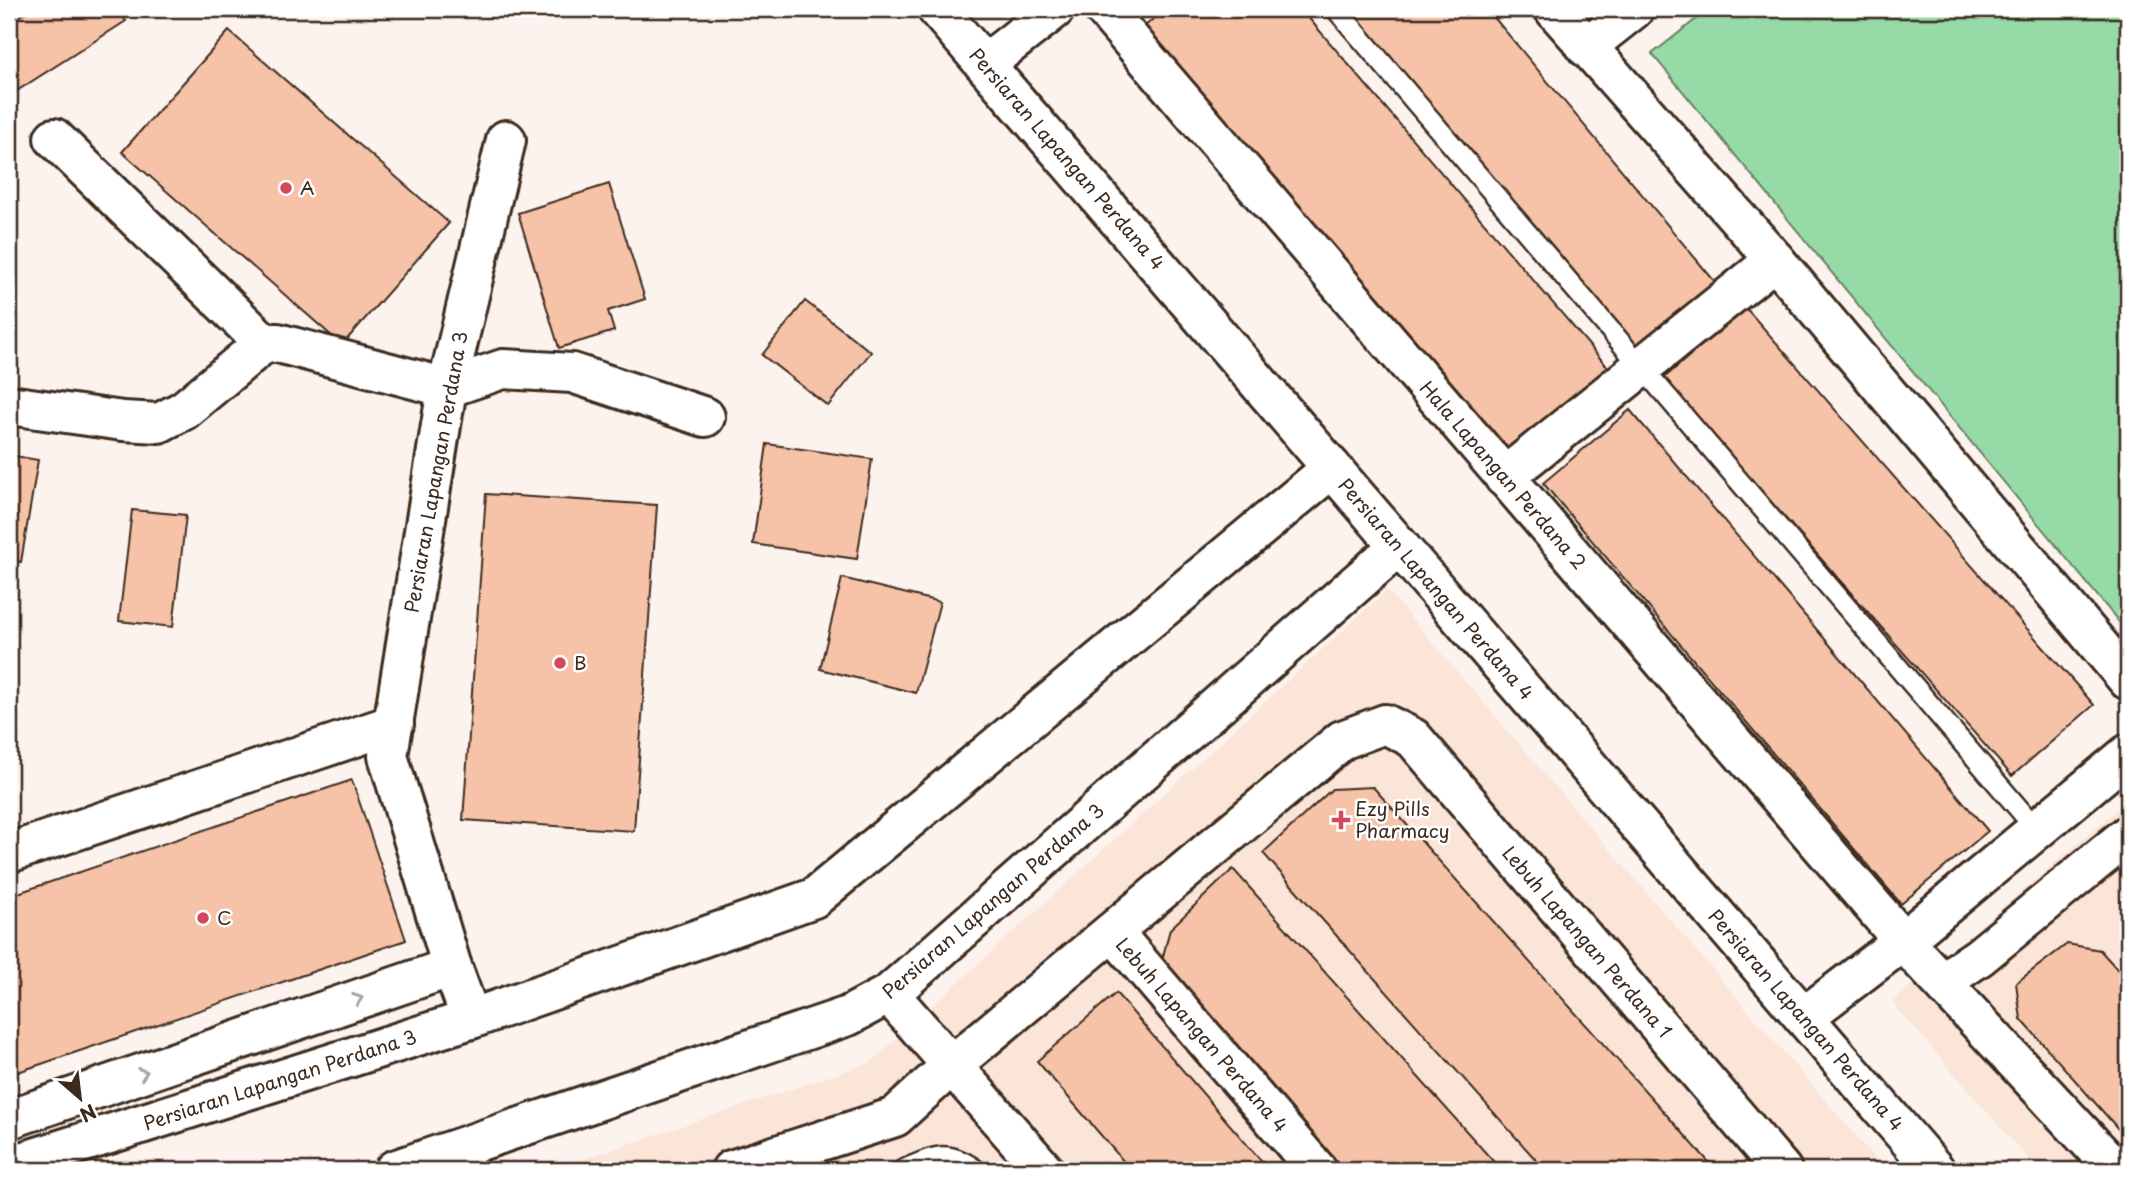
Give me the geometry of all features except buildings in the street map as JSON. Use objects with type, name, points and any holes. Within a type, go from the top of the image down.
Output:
[{"type":"street","name":"Persiaran Lapangan Perdana 4","points":[[937,9],[1804,1017],[1925,1167]]},
{"type":"street","points":[[985,64],[1055,9]]},
{"type":"street","name":"Hala Lapangan Perdana 2","points":[[1104,9],[1903,941],[2116,1170]]},
{"type":"street","points":[[1554,9],[1775,260],[2128,680]]},
{"type":"street","points":[[1586,47],[1634,9]]},
{"type":"street","points":[[54,138],[264,343]]},
{"type":"street","name":"Persiaran Lapangan Perdana 3","points":[[471,1019],[452,967],[388,756],[447,387],[506,140]]},
{"type":"street","points":[[1504,477],[1775,260]]},
{"type":"street","points":[[9,405],[123,421],[159,423],[184,410],[264,343],[278,343],[447,387],[503,369],[572,373],[705,417]]},
{"type":"street","name":"Persiaran Lapangan Perdana 3","points":[[9,1166],[471,1019],[814,898],[1332,468]]},
{"type":"street","name":"Persiaran Lapangan Perdana 3","points":[[394,1170],[848,1016],[889,994],[1399,546]]},
{"type":"street","points":[[9,853],[394,724]]},
{"type":"street","name":"Lebuh Lapangan Perdana 1","points":[[1113,932],[1342,740],[1385,724],[1413,738],[1782,1170]]},
{"type":"street","points":[[1804,1017],[1903,941],[2128,754]]},
{"type":"street","points":[[1942,982],[2124,847]]},
{"type":"street","points":[[731,1170],[895,1117],[952,1065],[1113,932]]},
{"type":"street","name":"Lebuh Lapangan Perdana 4","points":[[1113,932],[1317,1170]]},
{"type":"street","points":[[9,1119],[452,967]]},
{"type":"street","points":[[889,994],[1044,1170]]},
{"type":"lane","points":[[1336,9],[2037,830]]},
{"type":"lane","points":[[903,1170],[937,1155],[954,1156],[976,1170]]},
{"type":"shaded area","points":[[1387,590],[1885,1170],[551,1170],[871,1062]]},
{"type":"shaded area","points":[[2128,800],[2128,1170],[2037,1170],[1892,1002]]},
{"type":"green space","points":[[1709,9],[2128,9],[2128,633],[1652,54]]},
{"type":"place","name":"A","points":[[286,188]]},
{"type":"place","name":"B","points":[[560,663]]},
{"type":"place","name":"Ezy Pills Pharmacy","points":[[1341,820]]},
{"type":"place","name":"C","points":[[203,918]]}]
